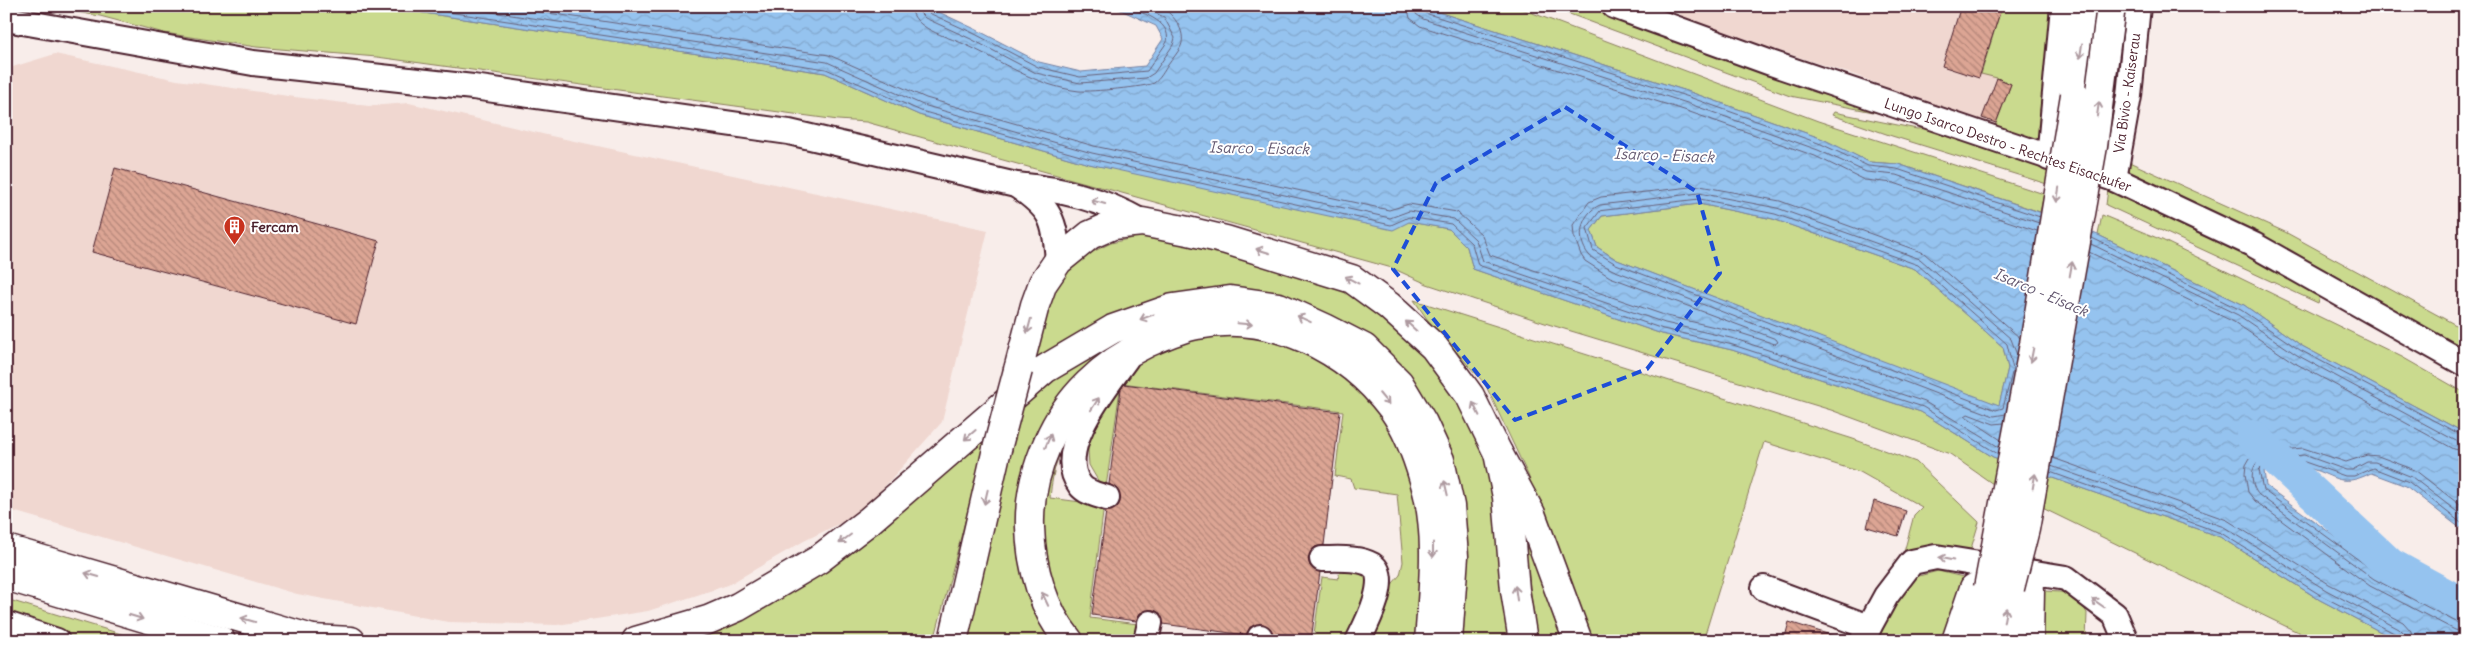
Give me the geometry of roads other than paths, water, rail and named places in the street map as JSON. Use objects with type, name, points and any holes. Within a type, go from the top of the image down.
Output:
[{"type":"main road","points":[[2000,641],[2000,588],[2012,528],[2036,335],[2075,95],[2086,6]]},
{"type":"main road","points":[[1978,641],[2000,588],[2093,146],[2111,6]]},
{"type":"main road","points":[[953,641],[997,449],[1035,305],[1043,283],[1058,261],[1090,236],[1112,225],[1142,222],[1226,240],[1352,279],[1389,306],[1434,347],[1470,396],[1498,453],[1532,514],[1578,641]]},
{"type":"main road","points":[[636,641],[708,620],[738,607],[818,560],[870,520],[1045,369],[1105,334],[1172,308],[1230,300],[1279,306],[1325,328],[1364,348],[1399,383],[1423,424],[1440,460],[1450,506],[1454,556],[1448,641]]},
{"type":"main road","points":[[1069,641],[1059,629],[1040,588],[1030,553],[1029,516],[1032,489],[1054,427],[1075,395],[1104,368],[1131,351],[1196,325],[1230,323],[1258,325],[1289,332],[1320,344],[1369,382],[1393,410],[1411,444],[1425,482],[1433,532],[1434,578],[1429,641]]},
{"type":"main road","points":[[1498,453],[1507,497],[1515,590],[1523,641]]},
{"type":"main road","points":[[6,550],[315,640],[351,641]]},
{"type":"main road","points":[[6,576],[221,641]]},
{"type":"main road","points":[[1956,641],[2000,588]]},
{"type":"main road","points":[[2000,588],[2029,641]]},
{"type":"street","name":"Lungo Isarco Destro - Rechtes Eisackufer","points":[[1614,6],[1643,11],[1771,63],[2114,180],[2254,245],[2465,364]]},
{"type":"street","points":[[2049,158],[2063,6]]},
{"type":"street","name":"Via Bivio - Kaiserau","points":[[2114,180],[2129,96],[2138,6]]},
{"type":"street","points":[[6,19],[253,63],[473,87],[789,132],[1016,185],[1049,188],[1114,206],[1142,222]]},
{"type":"street","points":[[1016,185],[1040,201],[1051,217],[1056,238],[1058,261]]},
{"type":"street","points":[[1107,498],[1091,493],[1080,486],[1073,468],[1074,444],[1084,422],[1131,351]]},
{"type":"street","points":[[1764,588],[1866,634],[1886,596],[1912,562],[1936,557],[2066,578],[2115,615],[2126,641]]},
{"type":"street","points":[[1322,559],[1355,560],[1372,566],[1379,573],[1380,588],[1358,641]]},
{"type":"street","points":[[6,624],[57,641]]},
{"type":"water","points":[[377,6],[926,6],[1039,62],[1081,72],[1145,66],[1163,39],[1156,26],[1112,6],[1419,6],[1690,92],[1823,139],[1869,162],[1898,164],[2039,212],[2098,235],[2244,305],[2302,346],[2465,433],[2465,532],[2406,486],[2371,473],[2360,478],[2343,480],[2299,466],[2264,471],[2266,486],[2381,570],[2465,614],[2465,641],[2398,641],[2320,600],[2220,537],[1993,457],[1921,412],[1732,350],[1662,334],[1473,269],[1467,247],[1449,229],[1409,222],[1393,230],[1089,164],[919,115],[825,73]],"holes":[[[1699,204],[1773,219],[1915,269],[2003,347],[2008,368],[1999,405],[1617,260],[1597,247],[1591,230],[1602,216]]]},
{"type":"waterway","name":"Isarco - Eisack","points":[[2253,437],[2390,565],[2465,606]]},
{"type":"place","name":"Fercam","points":[[235,246]]}]
